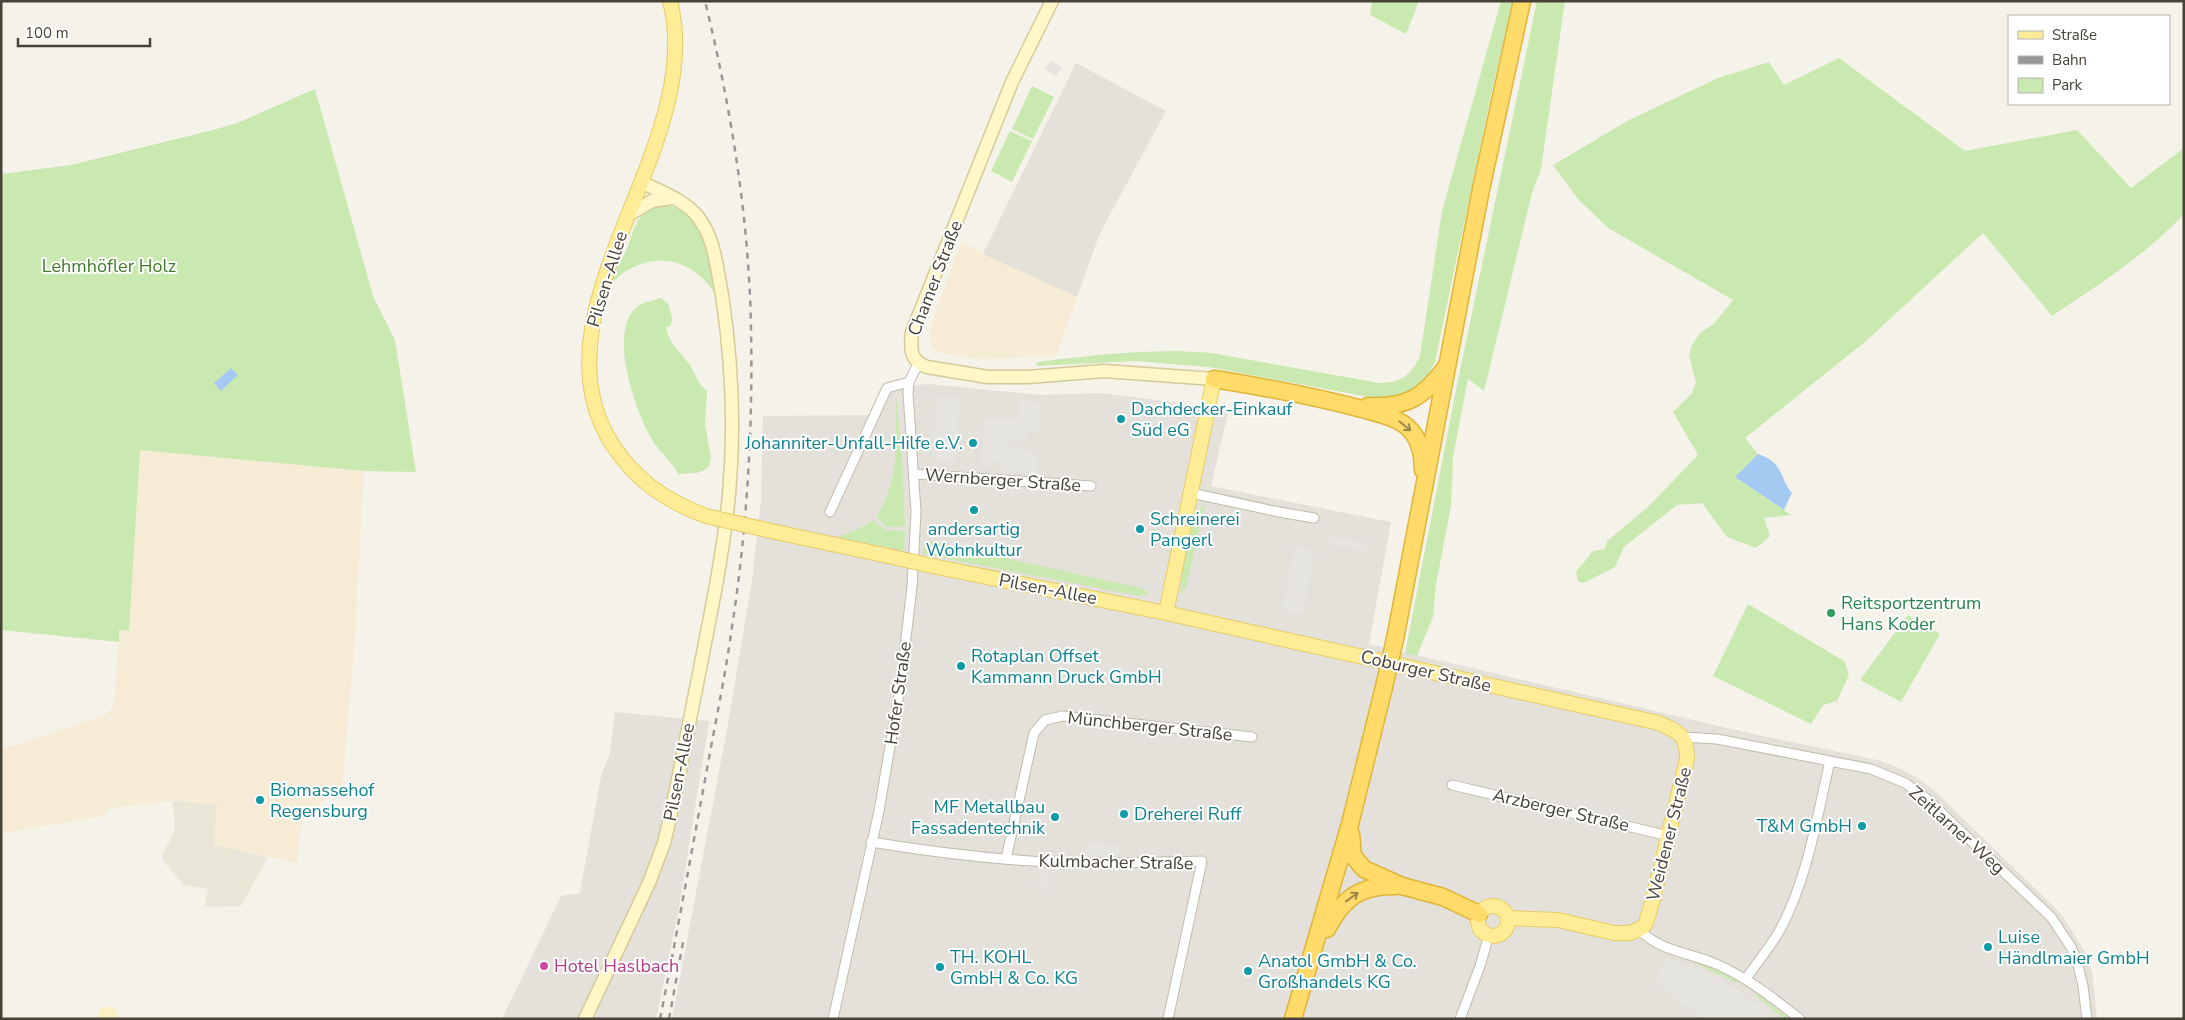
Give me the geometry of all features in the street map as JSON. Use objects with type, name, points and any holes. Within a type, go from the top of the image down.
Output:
[{"type":"highway","points":[[1293,1019],[1350,824],[1395,639],[1481,189],[1522,1]]},
{"type":"highway","points":[[1344,404],[1384,407],[1404,404],[1426,391],[1448,363]]},
{"type":"highway","points":[[1214,378],[1344,404],[1392,418],[1402,423],[1416,436],[1423,463],[1423,494]]},
{"type":"highway","points":[[1350,824],[1351,846],[1358,863],[1375,875],[1402,886],[1443,897],[1479,914]]},
{"type":"highway","points":[[1309,967],[1334,915],[1352,896],[1377,886],[1402,886]]},
{"type":"main road","name":"Pilsen-Allee","points":[[670,1],[674,27],[674,75],[663,122],[598,302],[590,335],[589,377],[593,399],[608,437],[629,468],[654,491],[682,507],[706,516],[937,567],[1166,612]]},
{"type":"main road","points":[[1166,612],[1214,378]]},
{"type":"main road","name":"Coburger Straße","points":[[1166,612],[1659,723],[1674,730],[1683,737]]},
{"type":"main road","name":"Weidener Straße","points":[[1640,930],[1646,923],[1670,836],[1687,759],[1687,746],[1683,737]]},
{"type":"main road","points":[[1496,906],[1504,910],[1508,918],[1504,931],[1497,935],[1488,935],[1478,926],[1479,914],[1487,907],[1496,906]]},
{"type":"main road","points":[[1508,918],[1558,920],[1614,933],[1630,933],[1640,930]]},
{"type":"street","name":"Chamer Straße","points":[[1052,1],[1012,82],[912,332],[911,351],[918,364],[956,373],[988,377],[1028,377],[1104,371],[1214,378]]},
{"type":"street","name":"Pilsen-Allee","points":[[587,1014],[658,862],[672,813],[718,577],[731,466],[732,405],[730,363],[725,314],[709,238],[697,215],[672,198],[641,182]]},
{"type":"street","points":[[628,215],[652,201],[672,198]]},
{"type":"street","points":[[830,512],[887,388],[894,384],[909,382],[918,364]]},
{"type":"street","name":"Hofer Straße","points":[[833,1019],[879,811],[901,682],[914,561],[916,512],[909,382]]},
{"type":"street","name":"Wernberger Straße","points":[[915,474],[1091,486]]},
{"type":"street","points":[[1191,493],[1314,518]]},
{"type":"street","name":"Münchberger Straße","points":[[1006,859],[1034,734],[1045,720],[1063,716],[1252,737]]},
{"type":"street","name":"Zeitlarner Weg","points":[[1683,737],[1717,739],[1830,761],[1889,775],[1916,790],[2051,918],[2071,946],[2081,974],[2087,1019]]},
{"type":"street","points":[[1746,979],[1780,929],[1792,905],[1804,867],[1830,761]]},
{"type":"street","name":"Arzberger Straße","points":[[1452,785],[1670,836]]},
{"type":"street","name":"Kulmbacher Straße","points":[[871,842],[930,852],[1006,859],[1081,863],[1202,862],[1168,1019]]},
{"type":"street","points":[[1640,930],[1665,947],[1697,956],[1746,979],[1800,1019]]},
{"type":"street","points":[[1460,1019],[1480,966],[1488,935]]},
{"type":"shaded area","points":[[1051,60],[1062,68],[1056,76],[1045,69]]},
{"type":"shaded area","points":[[1076,63],[1166,111],[1100,233],[1077,297],[983,254]]},
{"type":"shaded area","points":[[961,242],[1077,297],[1056,356],[982,359],[941,353],[933,348],[929,335],[931,324]]},
{"type":"shaded area","points":[[928,384],[1041,395],[1101,393],[1229,409],[1211,486],[1391,522],[1369,644],[1749,733],[1877,760],[1897,767],[1918,778],[1937,793],[2062,915],[2085,952],[2092,972],[2097,1019],[672,1019],[728,724],[752,580],[761,500],[763,416],[868,415],[881,389]]},
{"type":"shaded area","points":[[937,396],[959,397],[956,462],[933,461]]},
{"type":"shaded area","points":[[1020,400],[1039,404],[1038,430],[1029,430],[1028,439],[1012,438],[1008,449],[1037,451],[1036,473],[999,471],[999,460],[992,463],[992,468],[981,467],[984,419],[1019,420]]},
{"type":"shaded area","points":[[140,450],[364,471],[354,651],[342,788],[302,816],[297,863],[214,845],[217,805],[194,802],[173,801],[109,808],[104,816],[1,833],[1,747],[10,747],[105,715],[114,706],[119,630],[128,631]]},
{"type":"shaded area","points":[[1331,537],[1369,544],[1368,551],[1329,544]]},
{"type":"shaded area","points":[[1294,547],[1314,550],[1303,614],[1282,611]]},
{"type":"shaded area","points":[[615,712],[709,721],[679,908],[656,1019],[502,1019],[561,896],[580,893],[601,776],[610,753]]},
{"type":"shaded area","points":[[173,801],[217,804],[214,845],[268,857],[241,906],[204,907],[208,889],[184,885],[164,862],[162,855],[175,831]]},
{"type":"shaded area","points":[[1087,842],[1120,846],[1118,855],[1086,856]]},
{"type":"shaded area","points":[[1041,872],[1050,874],[1046,890],[1037,888]]},
{"type":"shaded area","points":[[1666,958],[1707,972],[1742,993],[1775,1019],[1702,1019],[1656,981]]},
{"type":"green space","points":[[1372,1],[1419,1],[1406,34],[1370,15]]},
{"type":"green space","points":[[1501,1],[1513,1],[1490,100],[1435,362],[1425,382],[1400,398],[1374,398],[1208,367],[1136,361],[1036,366],[1037,362],[1168,351],[1212,353],[1379,383],[1386,383],[1404,377],[1417,363],[1420,356],[1442,211]]},
{"type":"green space","points":[[1537,1],[1565,1],[1541,169],[1532,193],[1484,391],[1468,379],[1453,457],[1451,506],[1436,585],[1433,617],[1417,656],[1405,653],[1458,380]]},
{"type":"green space","points":[[1839,58],[1965,151],[2077,130],[2131,188],[2184,148],[2184,214],[2138,256],[2052,316],[1983,233],[1866,341],[1745,438],[1758,454],[1735,477],[1791,515],[1764,518],[1770,536],[1756,548],[1727,537],[1702,503],[1677,505],[1624,547],[1615,567],[1584,583],[1580,582],[1576,572],[1593,551],[1605,549],[1607,541],[1648,507],[1698,455],[1673,412],[1692,393],[1696,383],[1689,355],[1692,345],[1700,333],[1714,324],[1733,300],[1608,228],[1578,199],[1553,165],[1629,120],[1718,78],[1769,62],[1784,85]]},
{"type":"green space","points":[[1032,86],[1054,97],[1033,139],[1012,129]]},
{"type":"green space","name":"Lehmhöfler Holz","points":[[315,89],[373,296],[395,340],[416,472],[364,471],[140,450],[129,631],[119,630],[119,642],[1,630],[1,174],[71,165],[213,130],[237,123]]},
{"type":"green space","points":[[1010,131],[1032,141],[1012,182],[991,171]]},
{"type":"green space","points":[[667,205],[680,210],[698,229],[708,255],[716,296],[700,276],[679,264],[667,261],[655,261],[630,269],[612,283],[608,290],[640,217],[650,208]]},
{"type":"green space","points":[[660,298],[668,303],[672,317],[671,325],[666,328],[671,340],[707,391],[705,424],[711,458],[708,468],[697,473],[678,474],[673,465],[655,445],[645,427],[627,372],[624,334],[629,318],[638,306]]},
{"type":"green space","points":[[896,396],[902,454],[905,526],[886,527],[876,516],[890,489],[893,474],[896,443]]},
{"type":"green space","points":[[1205,505],[1186,588],[1181,595],[1184,561],[1191,531],[1195,519]]},
{"type":"green space","points":[[873,520],[885,530],[905,531],[904,551],[836,537],[855,531]]},
{"type":"green space","points":[[929,541],[1140,588],[1148,592],[1140,596],[923,554],[924,544]]},
{"type":"green space","points":[[1748,604],[1844,661],[1849,675],[1837,701],[1823,705],[1811,724],[1713,676]]},
{"type":"green space","points":[[1908,615],[1940,634],[1901,702],[1860,680]]},
{"type":"green space","points":[[1695,960],[1738,981],[1736,983],[1694,963]]},
{"type":"green space","points":[[1755,995],[1758,995],[1790,1019],[1785,1019]]},
{"type":"sand","points":[[106,1006],[115,1009],[118,1019],[98,1019],[99,1011]]},
{"type":"water","points":[[231,368],[238,375],[221,391],[214,383]]},
{"type":"water","points":[[1758,454],[1772,461],[1780,470],[1792,493],[1784,510],[1735,477]]},
{"type":"railway","points":[[660,1019],[729,646],[742,553],[750,441],[751,328],[747,246],[730,122],[705,1]]},
{"type":"railway","points":[[669,1019],[684,937]]},
{"type":"place","name":"Dachdecker-Einkauf Süd eG","points":[[1121,419]]},
{"type":"place","name":"Johanniter-Unfall-Hilfe e.V.","points":[[973,443]]},
{"type":"place","name":"andersartig Wohnkultur","points":[[974,510]]},
{"type":"place","name":"Schreinerei Pangerl","points":[[1140,529]]},
{"type":"place","name":"Reitsportzentrum Hans Koder","points":[[1831,613]]},
{"type":"place","name":"Rotaplan Offset Kammann Druck GmbH","points":[[961,666]]},
{"type":"place","name":"Biomassehof Regensburg","points":[[260,800]]},
{"type":"place","name":"Dreherei Ruff","points":[[1124,814]]},
{"type":"place","name":"MF Metallbau Fassadentechnik","points":[[1055,817]]},
{"type":"place","name":"T&M GmbH","points":[[1862,826]]},
{"type":"place","name":"Luise Händlmaier GmbH","points":[[1988,947]]},
{"type":"place","name":"Hotel Haslbach","points":[[544,966]]},
{"type":"place","name":"TH. KOHL GmbH & Co. KG","points":[[940,967]]},
{"type":"place","name":"Anatol GmbH & Co. Großhandels KG","points":[[1248,971]]}]
